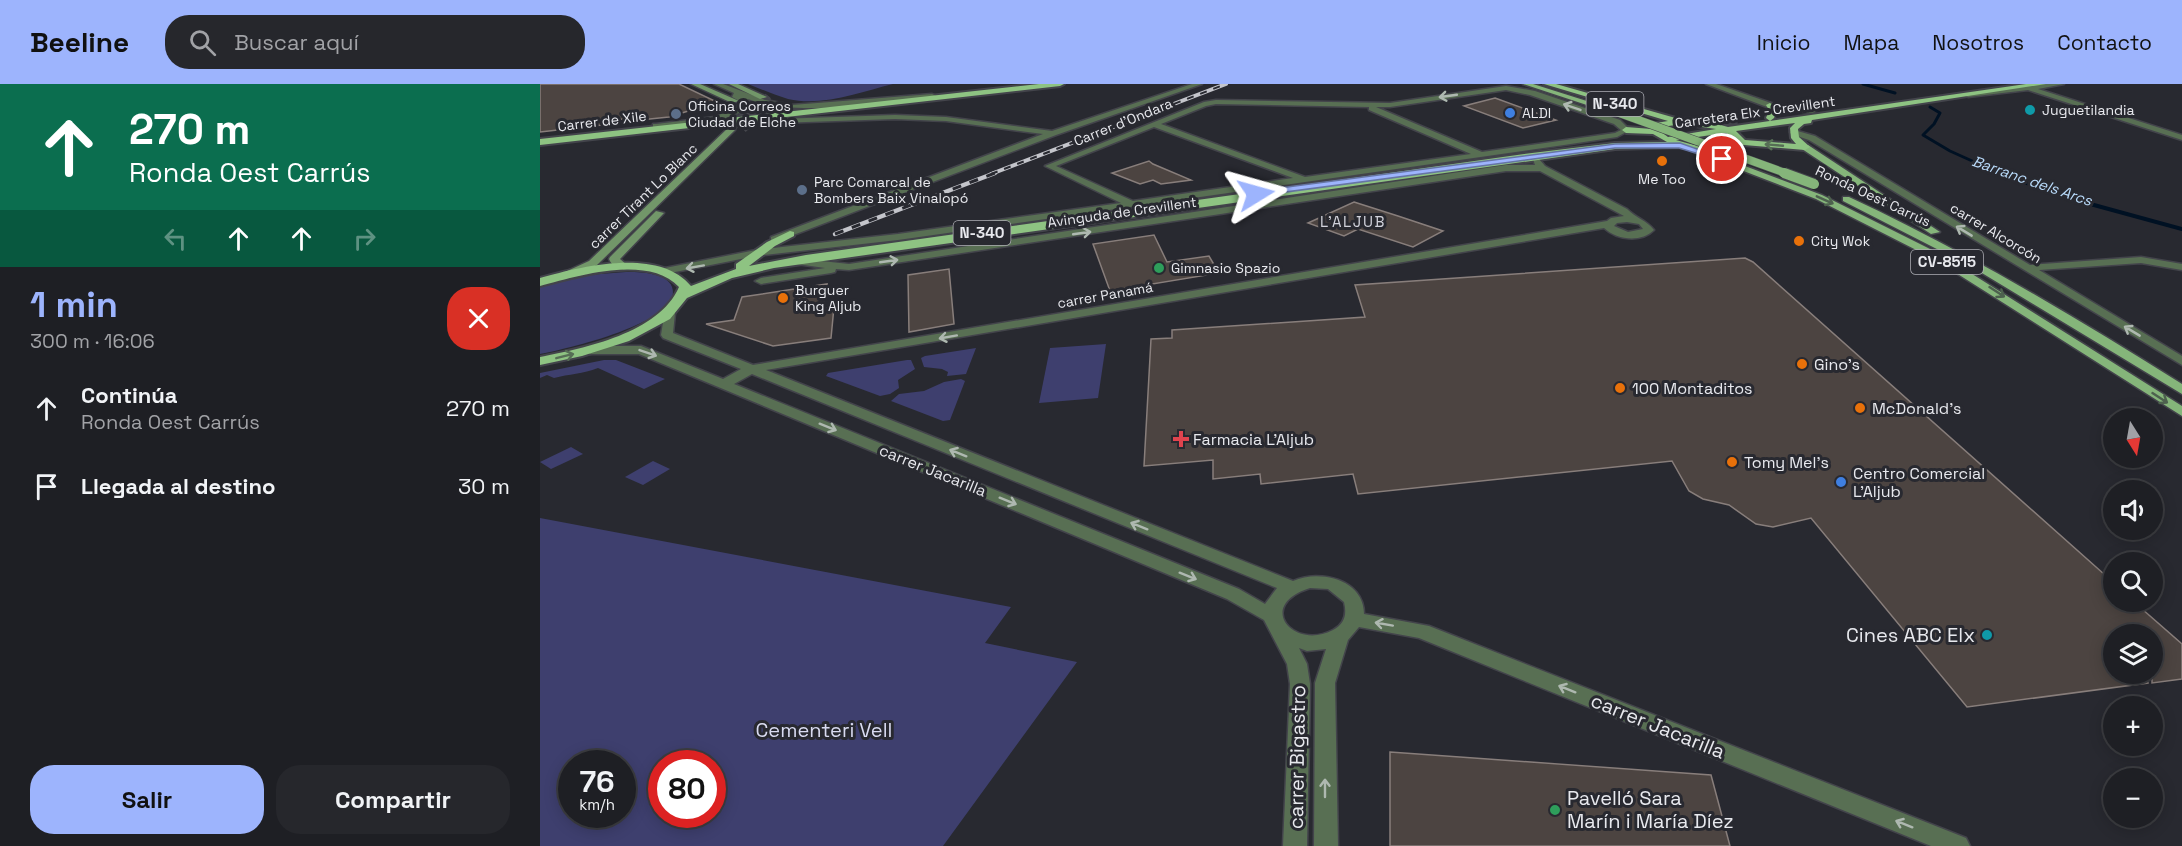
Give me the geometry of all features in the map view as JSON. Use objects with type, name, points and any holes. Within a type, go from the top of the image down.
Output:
[{"type":"highway","name":"Carrer de Xile","points":[[540,142],[1060,84]]},
{"type":"highway","name":"N-340","points":[[1548,84],[1682,122]]},
{"type":"highway","name":"Carretera Elx - Crevillent","points":[[1695,123],[1770,118],[2001,84]]},
{"type":"highway","name":"Carretera Elx - Crevillent","points":[[1615,146],[2042,84]]},
{"type":"highway","points":[[1770,105],[1773,111],[1770,118]]},
{"type":"highway","points":[[1805,147],[1795,138],[1795,129],[1801,122],[1850,112]]},
{"type":"highway","points":[[1624,128],[1657,128],[1682,122],[1695,123],[1729,130],[1737,134],[1742,142]]},
{"type":"highway","points":[[1657,128],[1664,139],[1692,148],[1729,148],[1739,146],[1742,142]]},
{"type":"highway","points":[[1742,142],[1805,147]]},
{"type":"highway","name":"Avinguda de Crevillent","points":[[684,295],[729,274],[791,256],[806,259],[1158,207],[1532,156],[1615,146],[1680,145]]},
{"type":"highway","points":[[729,274],[771,244],[790,234]]},
{"type":"highway","points":[[806,259],[898,237]]},
{"type":"highway","points":[[540,280],[623,267],[664,271],[681,279],[685,286],[684,295]]},
{"type":"highway","name":"N-340","points":[[540,361],[590,350],[644,328],[669,312],[684,295]]},
{"type":"main road","points":[[694,84],[735,101]]},
{"type":"main road","points":[[732,84],[763,97]]},
{"type":"main road","name":"Ronda Oest Carrús","points":[[1526,84],[1701,141],[1814,184],[1891,219],[2049,306],[2182,390]]},
{"type":"main road","name":"carrer Tirant Lo Blanc","points":[[623,267],[614,259],[743,129]]},
{"type":"main road","name":"carrer Tirant Lo Blanc","points":[[569,274],[593,263],[731,130]]},
{"type":"main road","points":[[1805,147],[2049,306]]},
{"type":"main road","name":"Ronda Oest Carrús","points":[[1692,148],[1819,197],[1938,257],[2182,412]]},
{"type":"street","points":[[540,142],[705,120],[736,112],[747,104],[740,97],[707,84]]},
{"type":"street","points":[[717,84],[763,102],[792,107],[983,93]]},
{"type":"street","points":[[730,257],[1053,133],[1199,84]]},
{"type":"street","points":[[1557,84],[1584,94]]},
{"type":"street","points":[[1709,84],[1770,105],[1812,111]]},
{"type":"street","points":[[1962,96],[2061,84]]},
{"type":"street","name":"Carrer d'Ondara","points":[[1106,192],[1049,166],[1204,104],[1216,102],[1390,105],[1506,88],[1532,93],[1617,122],[1624,128]]},
{"type":"street","points":[[2029,88],[2181,137]]},
{"type":"street","points":[[1363,105],[1494,161]]},
{"type":"street","points":[[1382,112],[1390,105]]},
{"type":"street","points":[[697,124],[895,117],[946,119],[1053,133]]},
{"type":"street","points":[[1154,124],[1320,185]]},
{"type":"street","name":"Avinguda de Crevillent","points":[[791,256],[898,237],[1617,135],[1624,128]]},
{"type":"street","name":"carrer Alcorcón","points":[[1795,129],[2182,361]]},
{"type":"street","points":[[1805,147],[1830,149]]},
{"type":"street","points":[[1532,156],[1542,168],[1615,217],[1610,228],[1618,233]]},
{"type":"street","name":"Avinguda de Crevillent","points":[[761,281],[1506,168],[1542,168]]},
{"type":"street","points":[[1083,211],[1097,207],[1106,200],[1106,192],[1135,204]]},
{"type":"street","name":"Avinguda de Crevillent","points":[[1135,204],[1158,207]]},
{"type":"street","name":"carrer Panamá","points":[[751,369],[1571,231],[1615,217],[1632,219],[1646,225],[1649,230],[1637,235],[1571,231]]},
{"type":"street","points":[[790,234],[784,244],[791,256]]},
{"type":"street","name":"Avinguda de Crevillent","points":[[664,271],[762,252],[849,267]]},
{"type":"street","points":[[2027,268],[2141,260],[2182,267]]},
{"type":"street","name":"carrer Jacarilla","points":[[669,312],[668,335],[1291,587]]},
{"type":"street","name":"carrer Jacarilla","points":[[590,350],[641,350],[1233,594],[1271,615]]},
{"type":"street","points":[[724,384],[751,369]]},
{"type":"street","points":[[1305,582],[1320,582],[1339,587],[1350,596],[1355,604],[1351,626],[1340,636],[1327,642],[1312,644],[1291,640],[1282,635],[1273,624],[1271,615],[1276,599],[1291,587],[1305,582]]},
{"type":"street","name":"carrer Jacarilla","points":[[1354,619],[1422,631],[1958,846]]},
{"type":"street","name":"carrer Bigastro","points":[[1282,635],[1297,664],[1300,684],[1294,846]]},
{"type":"street","name":"carrer Bigastro","points":[[1326,846],[1325,683],[1340,636]]},
{"type":"green space","points":[[748,84],[893,84],[841,98],[801,101],[788,99]]},
{"type":"green space","points":[[626,272],[652,274],[664,278],[672,287],[671,300],[660,312],[642,323],[572,347],[540,354],[540,286],[587,275]]},
{"type":"green space","points":[[1106,344],[1098,398],[1039,403],[1050,348]]},
{"type":"green space","points":[[976,348],[966,374],[947,376],[948,372],[942,369],[924,367],[921,358],[925,356]]},
{"type":"green space","points":[[604,360],[616,360],[665,379],[644,389],[598,368],[554,378],[547,375],[540,378],[540,373]]},
{"type":"green space","points":[[911,360],[915,369],[898,380],[899,388],[890,394],[880,396],[826,376],[828,373]]},
{"type":"green space","points":[[961,379],[965,381],[950,420],[943,421],[891,401],[899,394],[924,391],[944,382]]},
{"type":"green space","points":[[571,447],[583,454],[551,469],[540,462]]},
{"type":"green space","points":[[653,461],[670,469],[643,485],[625,477]]},
{"type":"green space","name":"Cementeri Vell","points":[[540,518],[1011,607],[985,643],[1077,662],[943,846],[540,846]]},
{"type":"building","points":[[540,84],[679,84],[717,102],[669,117],[640,120],[616,119],[602,125],[540,132]]},
{"type":"building","name":"ALDI","points":[[1495,98],[1556,120],[1523,128],[1464,106]]},
{"type":"building","points":[[1149,161],[1191,180],[1161,184],[1153,180],[1140,184],[1112,173]]},
{"type":"building","points":[[1354,202],[1443,231],[1413,247],[1358,229],[1344,236],[1308,223]]},
{"type":"building","name":"Gimnasio Spazio","points":[[1154,235],[1167,262],[1209,256],[1219,273],[1110,291],[1093,244]]},
{"type":"building","name":"Centro Comercial L'Aljub","points":[[1745,258],[1753,262],[2103,573],[2103,612],[2145,612],[2159,624],[2103,624],[2103,684],[2140,684],[1967,707],[1811,518],[1773,527],[1756,524],[1729,505],[1703,499],[1689,491],[1672,461],[1358,494],[1353,474],[1261,484],[1260,474],[1213,479],[1213,460],[1144,466],[1151,339],[1172,338],[1172,330],[1365,317],[1355,285]]},
{"type":"building","points":[[949,269],[954,324],[909,332],[908,275]]},
{"type":"building","points":[[827,284],[822,309],[834,307],[831,338],[773,346],[706,324],[734,320],[742,297]]},
{"type":"building","name":"Centro Comercial L'Aljub","points":[[2163,627],[2182,644],[2182,679],[2163,682]]},
{"type":"building","name":"Pavelló Sara Marín i María Díez","points":[[1390,752],[1711,775],[1730,846],[1390,846]]},
{"type":"waterway","name":"Barranc dels Arcs","points":[[1863,84],[1895,93]]},
{"type":"waterway","name":"Barranc dels Arcs","points":[[1930,107],[1940,113],[1934,124],[1923,135],[1950,151],[2001,174]]},
{"type":"waterway","name":"Barranc dels Arcs","points":[[1997,173],[2083,202],[2182,229]]},
{"type":"tunnel","points":[[743,129],[763,111],[767,100],[763,97]]},
{"type":"tunnel","points":[[733,127],[746,113],[745,109],[735,101]]},
{"type":"railway","points":[[991,174],[1226,84]]},
{"type":"railway","points":[[835,234],[995,173]]},
{"type":"place","name":"Juguetilandia","points":[[2030,110]]},
{"type":"place","name":"ALDI","points":[[1510,113]]},
{"type":"place","name":"Oficina Correos Ciudad de Elche","points":[[676,114]]},
{"type":"place","name":"Me Too","points":[[1662,161]]},
{"type":"place","name":"Parc Comarcal de Bombers Baix Vinalopó","points":[[802,190]]},
{"type":"place","name":"City Wok","points":[[1799,241]]},
{"type":"place","name":"Gimnasio Spazio","points":[[1159,268]]},
{"type":"place","name":"Burguer King Aljub","points":[[783,298]]},
{"type":"place","name":"Gino's","points":[[1802,364]]},
{"type":"place","name":"100 Montaditos","points":[[1620,388]]},
{"type":"place","name":"McDonald's","points":[[1860,408]]},
{"type":"place","name":"Farmacia L'Aljub","points":[[1181,439]]},
{"type":"place","name":"Tomy Mel's","points":[[1732,462]]},
{"type":"place","name":"Centro Comercial L'Aljub","points":[[1841,482]]},
{"type":"place","name":"Cines ABC Elx","points":[[1987,635]]},
{"type":"place","name":"Pavelló Sara Marín i María Díez","points":[[1555,810]]},
{"type":"district","name":"L'ALJUB","points":[[1353,222]]},
{"type":"route","points":[[1256,194],[1615,146],[1680,145],[1722,159]]}]
